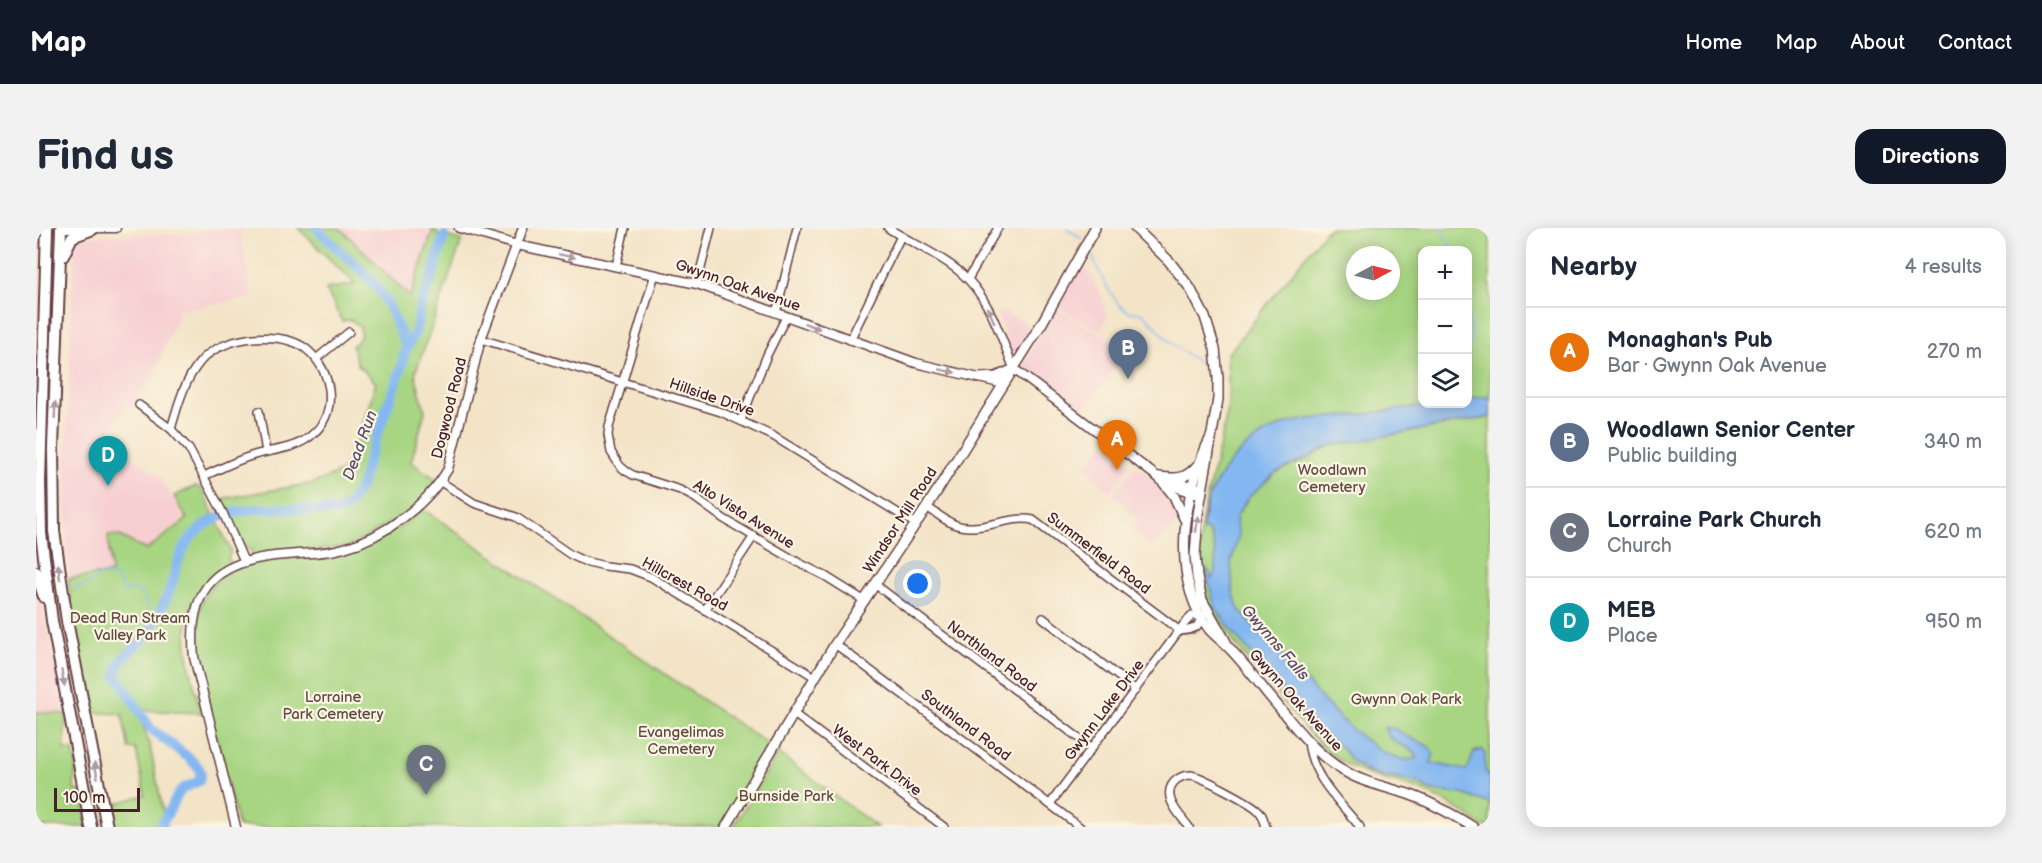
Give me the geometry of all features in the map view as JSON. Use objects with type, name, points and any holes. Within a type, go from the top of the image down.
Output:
[{"type":"main road","points":[[47,228],[39,533],[52,621],[91,827]]},
{"type":"main road","points":[[61,228],[53,448],[54,531],[67,621],[107,827]]},
{"type":"main road","name":"Windsor Mill Road","points":[[726,827],[815,677],[927,507],[1014,369],[1095,228]]},
{"type":"main road","points":[[1135,228],[1182,276],[1205,317],[1215,349],[1218,378],[1218,399],[1211,437]]},
{"type":"main road","points":[[59,267],[66,245],[72,237],[93,229]]},
{"type":"main road","points":[[979,378],[996,377],[1014,369]]},
{"type":"main road","points":[[36,438],[41,398]]},
{"type":"main road","name":"Gwynn Oak Avenue","points":[[1205,615],[1195,602],[1188,578],[1185,523],[1191,490],[1211,437]]},
{"type":"main road","name":"Gwynn Oak Avenue","points":[[1211,437],[1195,538],[1195,556],[1208,628],[1230,649],[1308,740],[1332,763],[1352,776],[1421,799],[1473,827]]},
{"type":"main road","points":[[1159,477],[1180,479],[1190,474],[1199,465]]},
{"type":"main road","points":[[1159,477],[1179,505],[1185,523]]},
{"type":"main road","points":[[36,572],[52,621]]},
{"type":"street","points":[[61,228],[116,228]]},
{"type":"street","name":"Gwynn Oak Avenue","points":[[459,228],[517,245],[698,284],[916,363],[1004,384]]},
{"type":"street","name":"Dogwood Road","points":[[236,827],[198,677],[192,638],[196,609],[204,591],[221,572],[244,561],[334,551],[353,545],[379,532],[427,499],[448,469],[481,339],[523,228]]},
{"type":"street","points":[[616,266],[626,228]]},
{"type":"street","points":[[698,284],[711,228]]},
{"type":"street","points":[[777,313],[797,228]]},
{"type":"street","points":[[888,228],[949,263],[968,279],[989,309],[1014,369],[1173,487],[1201,493]]},
{"type":"street","points":[[968,279],[998,228]]},
{"type":"street","points":[[850,340],[901,236]]},
{"type":"street","name":"Alto Vista Avenue","points":[[655,274],[608,435],[611,452],[620,466],[633,475],[680,490],[753,536],[865,601]]},
{"type":"street","points":[[741,420],[767,355],[786,317]]},
{"type":"street","points":[[316,359],[349,332]]},
{"type":"street","points":[[171,429],[188,379],[201,360],[219,347],[242,340],[282,339],[301,346],[316,359],[325,376],[330,396],[322,424],[317,431],[300,443],[241,459],[204,476]]},
{"type":"street","name":"Hillside Drive","points":[[481,339],[741,420],[773,436],[916,524]]},
{"type":"street","points":[[139,405],[171,429],[189,449],[223,513],[244,561]]},
{"type":"street","points":[[259,411],[266,452]]},
{"type":"street","name":"Hillcrest Road","points":[[441,482],[474,503],[516,517],[578,558],[593,564],[642,572],[815,677]]},
{"type":"street","name":"Summerfield Road","points":[[927,507],[950,522],[964,527],[1022,519],[1033,520],[1180,631]]},
{"type":"street","points":[[39,533],[54,531]]},
{"type":"street","points":[[705,610],[753,536]]},
{"type":"street","name":"Northland Road","points":[[876,585],[1092,748]]},
{"type":"street","name":"Gwynn Lake Drive","points":[[1050,804],[1192,616],[1205,615]]},
{"type":"street","points":[[1042,618],[1136,690]]},
{"type":"street","name":"Southland Road","points":[[836,644],[1080,827]]},
{"type":"street","name":"West Park Drive","points":[[794,714],[944,827]]},
{"type":"street","points":[[1308,740],[1310,759],[1317,772],[1360,827]]},
{"type":"street","points":[[1189,827],[1173,807],[1170,795],[1172,785],[1185,776],[1202,779],[1253,806],[1261,813],[1266,827]]},
{"type":"shaded area","points":[[36,228],[41,228],[36,391]]},
{"type":"shaded area","points":[[216,228],[240,228],[252,298],[179,310],[153,377],[132,408],[126,405],[108,435],[160,477],[184,518],[146,549],[121,536],[108,535],[111,571],[81,574],[69,579],[66,542],[66,448],[76,242],[87,236],[186,234]]},
{"type":"shaded area","points":[[340,228],[433,229],[411,297],[377,263]]},
{"type":"shaded area","points":[[1082,264],[1102,297],[1107,318],[1100,331],[1057,306]]},
{"type":"shaded area","points":[[1056,308],[1127,350],[1082,413],[1025,369],[1024,363]]},
{"type":"shaded area","points":[[1004,311],[1032,328],[1017,355],[1012,354],[997,314]]},
{"type":"shaded area","points":[[1103,445],[1131,464],[1110,492],[1085,467]]},
{"type":"shaded area","points":[[1136,466],[1162,487],[1177,511],[1180,521],[1150,547],[1131,529],[1140,520],[1113,494]]},
{"type":"shaded area","points":[[36,581],[50,641],[66,714],[36,712]]},
{"type":"green space","points":[[298,228],[340,228],[410,297],[433,230],[437,231],[436,234],[462,240],[415,374],[425,411],[411,462],[440,482],[420,505],[354,545],[252,558],[251,550],[243,546],[220,499],[314,483],[341,472],[352,458],[376,383],[358,365],[352,346],[360,338],[359,326],[351,320],[342,321],[326,289],[355,284]]},
{"type":"green space","name":"Woodlawn Cemetery","points":[[1328,228],[1490,228],[1490,827],[1483,827],[1457,809],[1427,793],[1362,772],[1345,764],[1326,750],[1298,720],[1233,641],[1213,610],[1202,577],[1201,532],[1204,509],[1227,410],[1227,355]]},
{"type":"green space","name":"Dead Run Stream Valley Park","points":[[196,486],[202,490],[231,551],[228,558],[231,565],[203,589],[194,603],[189,618],[187,650],[202,713],[138,710],[150,746],[166,827],[111,827],[108,806],[145,795],[136,749],[129,749],[122,714],[89,712],[68,599],[71,598],[68,579],[111,573],[108,535],[120,536],[146,550],[187,519],[174,496]]},
{"type":"green space","name":"Lorraine Park Cemetery","points":[[423,509],[772,747],[723,827],[238,827],[201,673],[197,647],[198,623],[203,600],[215,582],[236,568],[266,560],[346,552],[370,544],[393,531]]},
{"type":"green space","points":[[36,712],[66,714],[64,750],[73,751],[76,765],[74,790],[81,791],[88,827],[36,827]]},
{"type":"green space","name":"Burnside Park","points":[[778,753],[877,827],[733,827]]},
{"type":"water","points":[[1490,396],[1490,417],[1329,446],[1275,473],[1248,498],[1237,515],[1239,534],[1231,563],[1233,592],[1238,608],[1259,633],[1269,640],[1349,726],[1385,753],[1404,759],[1416,759],[1417,755],[1391,739],[1384,728],[1397,729],[1426,745],[1434,754],[1431,763],[1466,770],[1474,752],[1482,750],[1485,753],[1485,770],[1490,777],[1490,804],[1463,794],[1432,791],[1415,782],[1366,771],[1350,760],[1343,749],[1314,727],[1234,634],[1216,609],[1206,575],[1208,569],[1212,579],[1214,574],[1214,547],[1207,530],[1203,531],[1210,495],[1229,464],[1256,439],[1272,430],[1306,419],[1418,407],[1472,408],[1472,398]]},
{"type":"waterway","points":[[317,228],[373,283],[388,305],[407,347]]},
{"type":"waterway","points":[[1066,228],[1083,239]]},
{"type":"waterway","points":[[1440,228],[1451,246]]},
{"type":"waterway","name":"Dead Run","points":[[160,827],[182,789],[199,781],[201,773],[189,758],[151,729],[117,676],[119,666],[144,638],[155,621],[169,593],[182,552],[197,531],[213,520],[232,513],[274,509],[336,511],[349,505],[361,486],[405,352],[415,333],[421,305],[444,236]]},
{"type":"waterway","points":[[1089,248],[1105,284],[1117,302],[1130,312],[1144,314],[1171,343],[1208,369]]},
{"type":"waterway","points":[[1472,332],[1472,339]]},
{"type":"waterway","points":[[74,589],[87,585],[100,575],[116,576],[125,593],[132,589],[143,595],[152,626]]},
{"type":"place","name":"Woodlawn Senior Center","points":[[1128,379]]},
{"type":"place","name":"Monaghan's Pub","points":[[1117,470]]},
{"type":"place","name":"MEB","points":[[108,486]]},
{"type":"place","name":"Lorraine Park Church","points":[[426,795]]},
{"type":"water label","name":"Gwynns Falls","points":[[1276,642]]},
{"type":"park label","name":"Gwynn Oak Park","points":[[1406,699]]},
{"type":"park label","name":"Evangelimas Cemetery","points":[[681,740]]}]
